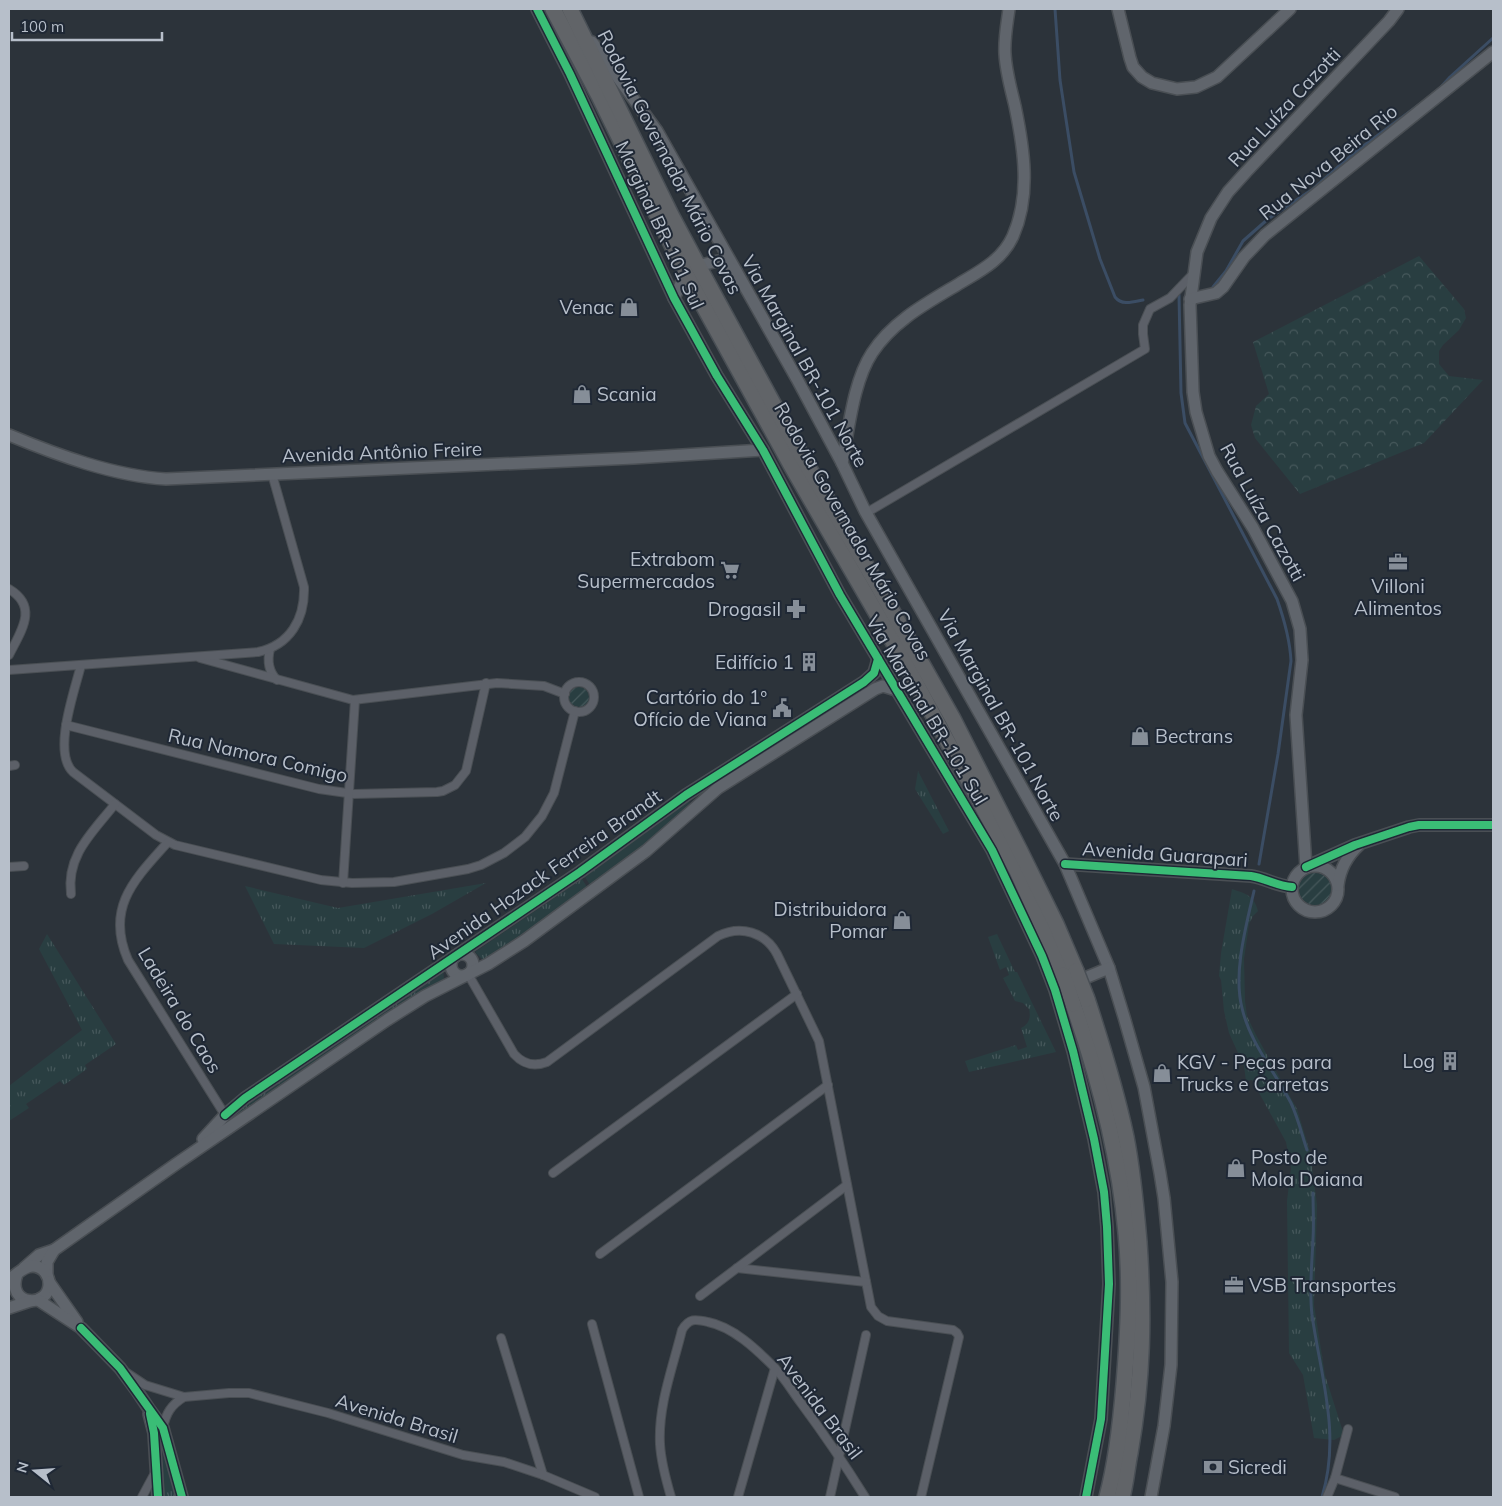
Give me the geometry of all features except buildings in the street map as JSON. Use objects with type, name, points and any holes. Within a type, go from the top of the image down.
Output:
[{"type":"highway","name":"Rodovia Governador Mário Covas","points":[[552,9],[599,96],[686,274],[792,467],[902,659],[1017,871],[1065,981],[1080,1001],[1109,1065],[1126,1138],[1135,1188],[1143,1326],[1141,1373],[1135,1424],[1122,1497]]},
{"type":"highway","name":"Rodovia Governador Mário Covas","points":[[570,9],[695,260],[800,453],[953,719],[1056,924],[1065,981]]},
{"type":"highway","name":"Rodovia Governador Mário Covas","points":[[1080,1001],[1086,1041],[1105,1106],[1127,1234],[1129,1284],[1122,1412],[1108,1497]]},
{"type":"street","name":"Marginal BR-101 Sul","points":[[537,9],[570,74],[674,298],[717,376],[762,450]]},
{"type":"street","points":[[842,463],[859,380],[872,353],[883,338],[900,321],[991,265],[1012,239],[1019,220],[1024,191],[1024,168],[1018,122],[1006,68],[1005,41],[1009,9]]},
{"type":"street","points":[[1118,9],[1133,67],[1142,77],[1152,83],[1177,89],[1196,87],[1218,78],[1290,9]]},
{"type":"street","name":"Rua Luíza Cazotti","points":[[1306,867],[1296,715],[1302,660],[1300,629],[1292,601],[1254,528],[1217,472],[1209,456],[1196,412],[1193,392],[1190,299],[1197,252],[1211,218],[1228,192],[1389,21],[1398,9]]},
{"type":"street","name":"Via Marginal BR-101 Norte","points":[[578,23],[656,131],[737,272],[842,463],[866,513],[1065,864],[1109,968],[1144,1087],[1164,1198],[1172,1282],[1171,1365],[1164,1426],[1151,1497]]},
{"type":"street","name":"Rua Nova Beira Rio","points":[[1190,299],[1216,293],[1223,287],[1244,257],[1265,235],[1493,52]]},
{"type":"street","points":[[701,265],[718,260],[737,272]]},
{"type":"street","points":[[866,513],[1145,349],[1143,325],[1150,310],[1170,298],[1193,274]]},
{"type":"street","points":[[674,298],[685,275]]},
{"type":"street","name":"Avenida Antônio Freire","points":[[9,435],[28,444],[118,473],[144,478],[615,459],[762,450]]},
{"type":"street","name":"Via Marginal BR-101 Sul","points":[[762,450],[840,595],[992,850],[1042,956],[1065,981],[1082,1084],[1104,1192],[1107,1227],[1109,1284],[1101,1419],[1086,1497]]},
{"type":"street","points":[[9,670],[258,652],[270,649],[278,644],[292,631],[300,614],[304,596],[302,578],[272,474]]},
{"type":"street","points":[[9,590],[15,593],[22,601],[26,616],[24,625],[9,655]]},
{"type":"street","points":[[270,649],[268,665],[277,680]]},
{"type":"street","points":[[194,657],[341,698],[355,700],[486,684],[527,684],[549,687],[565,694]]},
{"type":"street","name":"Avenida Hozack Ferreira Brandt","points":[[176,1164],[224,1116],[245,1098],[580,872],[686,795],[864,682],[874,673],[878,659]]},
{"type":"street","points":[[81,665],[63,741],[68,767],[156,835],[168,842],[306,878],[343,883],[394,882],[468,869],[493,860],[515,846],[542,816],[554,793],[575,711]]},
{"type":"street","points":[[578,682],[586,684],[592,689],[594,697],[592,705],[583,712],[575,711],[566,703],[565,694],[571,685],[578,682]]},
{"type":"street","name":"Rua Namora Comigo","points":[[66,725],[319,789],[349,794],[437,792],[455,785],[463,776],[468,766],[486,684]]},
{"type":"street","name":"Avenida Hozack Ferreira Brandt","points":[[16,1274],[39,1255],[54,1250],[176,1164],[406,1008],[524,941],[662,838],[712,793],[747,769],[875,689],[888,686],[896,690]]},
{"type":"street","points":[[343,883],[355,700]]},
{"type":"street","points":[[747,769],[751,760],[749,754]]},
{"type":"street","points":[[71,894],[71,870],[76,854],[115,804]]},
{"type":"street","points":[[1362,842],[1346,860],[1340,874],[1338,894],[1332,905],[1321,912],[1308,912],[1298,905],[1292,894],[1296,875],[1306,867],[1334,853],[1362,842],[1396,830],[1419,825],[1493,825]]},
{"type":"street","name":"Ladeira do Caos","points":[[168,842],[135,880],[125,898],[120,917],[122,943],[128,960],[224,1116]]},
{"type":"street","name":"Avenida Guarapari","points":[[1065,864],[1250,876],[1280,886],[1292,887]]},
{"type":"street","points":[[9,866],[24,866]]},
{"type":"street","points":[[1306,867],[1324,867],[1334,875],[1338,887]]},
{"type":"street","points":[[456,956],[452,962],[452,970],[457,975],[468,974],[514,1054],[524,1062],[534,1065],[547,1062],[718,936],[738,930],[752,932],[769,943],[777,954],[818,1035],[871,1307],[882,1319],[892,1322],[957,1332],[959,1340],[921,1497]]},
{"type":"street","points":[[1065,981],[1109,968]]},
{"type":"street","points":[[554,1173],[797,994]]},
{"type":"street","points":[[600,1254],[828,1085]]},
{"type":"street","points":[[700,1296],[847,1185]]},
{"type":"street","points":[[9,1308],[44,1296],[48,1290],[47,1262],[54,1250]]},
{"type":"street","points":[[81,1328],[34,1300],[24,1300],[18,1295],[15,1288],[16,1274],[29,1266],[36,1266],[43,1270],[81,1328],[120,1368],[148,1410],[163,1428],[182,1497]]},
{"type":"street","points":[[737,1268],[866,1282]]},
{"type":"street","name":"Avenida Brasil","points":[[670,1497],[660,1445],[660,1426],[664,1397],[682,1330],[686,1323],[691,1320],[699,1320],[713,1323],[739,1337],[775,1368],[840,1456],[865,1497]]},
{"type":"street","points":[[592,1324],[639,1497]]},
{"type":"street","points":[[830,1497],[866,1335]]},
{"type":"street","points":[[501,1338],[542,1475]]},
{"type":"street","name":"Avenida Brasil","points":[[120,1368],[145,1385],[184,1396],[249,1393],[328,1413],[463,1455],[504,1462],[596,1497]]},
{"type":"street","points":[[738,1497],[775,1368]]},
{"type":"street","points":[[163,1428],[169,1410],[184,1396]]},
{"type":"street","points":[[148,1410],[154,1433],[158,1497]]},
{"type":"street","points":[[1328,1497],[1348,1429]]},
{"type":"street","points":[[142,1497],[157,1469]]},
{"type":"street","points":[[1335,1478],[1395,1497]]},
{"type":"green space","points":[[1419,256],[1464,309],[1466,318],[1459,330],[1439,351],[1439,364],[1449,376],[1483,380],[1424,443],[1300,494],[1255,438],[1251,425],[1256,406],[1269,394],[1253,342]]},
{"type":"green space","points":[[579,687],[586,690],[589,697],[586,704],[579,707],[572,704],[569,697],[572,690]]},
{"type":"green space","points":[[918,771],[949,831],[943,834],[915,789]]},
{"type":"green space","points":[[689,801],[690,803],[657,835],[590,885],[585,877]]},
{"type":"green space","points":[[1315,873],[1321,874],[1326,878],[1330,883],[1330,895],[1326,900],[1321,904],[1315,905],[1309,904],[1304,900],[1300,895],[1299,889],[1300,883],[1304,878],[1309,874]]},
{"type":"green space","points":[[582,879],[587,887],[552,914],[483,960],[475,952]]},
{"type":"green space","points":[[486,883],[432,914],[364,948],[274,944],[245,886],[338,908]]},
{"type":"green space","points":[[1232,889],[1252,898],[1258,911],[1249,924],[1244,959],[1247,1016],[1297,1109],[1310,1152],[1317,1205],[1314,1305],[1325,1375],[1344,1435],[1334,1440],[1314,1438],[1303,1375],[1289,1353],[1287,1201],[1291,1168],[1286,1142],[1252,1080],[1246,1081],[1244,1066],[1229,1033],[1224,1011],[1219,976]]},
{"type":"green space","points":[[47,934],[116,1044],[85,1065],[87,1069],[64,1085],[60,1081],[26,1104],[29,1108],[9,1121],[9,1086],[82,1030],[39,949]]},
{"type":"green space","points":[[997,934],[1056,1052],[969,1072],[965,1061],[1016,1045],[1018,1050],[1027,1047],[1021,1028],[1029,1020],[1029,1009],[1023,1003],[1015,1001],[1003,978],[1009,975],[1006,967],[1000,970],[988,937]]},
{"type":"green space","points":[[443,968],[444,980],[396,1008],[230,1119],[228,1116]]},
{"type":"green space","points":[[164,1440],[176,1497],[161,1497]]},
{"type":"waterway","points":[[1055,9],[1060,80],[1074,172],[1100,259],[1115,297],[1118,300],[1128,303],[1143,300]]},
{"type":"waterway","points":[[1439,89],[1493,38]]},
{"type":"waterway","points":[[1213,287],[1226,271],[1243,241],[1268,219],[1313,189],[1354,153],[1420,104]]},
{"type":"waterway","points":[[1179,295],[1181,393],[1185,423],[1277,599],[1289,645],[1291,661],[1278,754],[1259,864]]},
{"type":"waterway","points":[[1254,891],[1244,934],[1240,965],[1239,980],[1242,1008],[1257,1045],[1291,1103],[1307,1150]]},
{"type":"waterway","points":[[1313,1193],[1311,1306],[1330,1428],[1330,1451],[1322,1497]]},
{"type":"cycle path","points":[[537,9],[570,74],[674,298],[717,376],[763,450],[840,595],[992,850],[1042,956],[1055,990],[1073,1051],[1094,1139],[1104,1192],[1107,1227],[1109,1284],[1101,1419],[1086,1497]]},
{"type":"cycle path","points":[[225,1115],[245,1098],[580,872],[686,795],[864,682],[874,673],[878,659]]},
{"type":"cycle path","points":[[1306,867],[1355,845],[1409,827],[1419,825],[1493,825]]},
{"type":"cycle path","points":[[1065,864],[1251,876],[1292,887]]},
{"type":"cycle path","points":[[81,1328],[120,1368],[163,1428],[182,1497]]},
{"type":"cycle path","points":[[150,1414],[154,1433],[158,1497]]},
{"type":"place","name":"Venac","points":[[629,307]]},
{"type":"place","name":"Scania","points":[[582,394]]},
{"type":"place","name":"Villoni Alimentos","points":[[1398,562]]},
{"type":"place","name":"Extrabom Supermercados","points":[[730,570]]},
{"type":"place","name":"Drogasil","points":[[796,609]]},
{"type":"place","name":"Edifício 1","points":[[809,662]]},
{"type":"place","name":"Cartório do 1º Ofício de Viana","points":[[782,708]]},
{"type":"place","name":"Bectrans","points":[[1140,736]]},
{"type":"place","name":"Distribuidora Pomar","points":[[902,920]]},
{"type":"place","name":"Log","points":[[1450,1061]]},
{"type":"place","name":"KGV - Peças para Trucks e Carretas","points":[[1162,1073]]},
{"type":"place","name":"Posto de Mola Daiana","points":[[1236,1168]]},
{"type":"place","name":"VSB Transportes","points":[[1234,1285]]},
{"type":"place","name":"Sicredi","points":[[1213,1467]]}]
